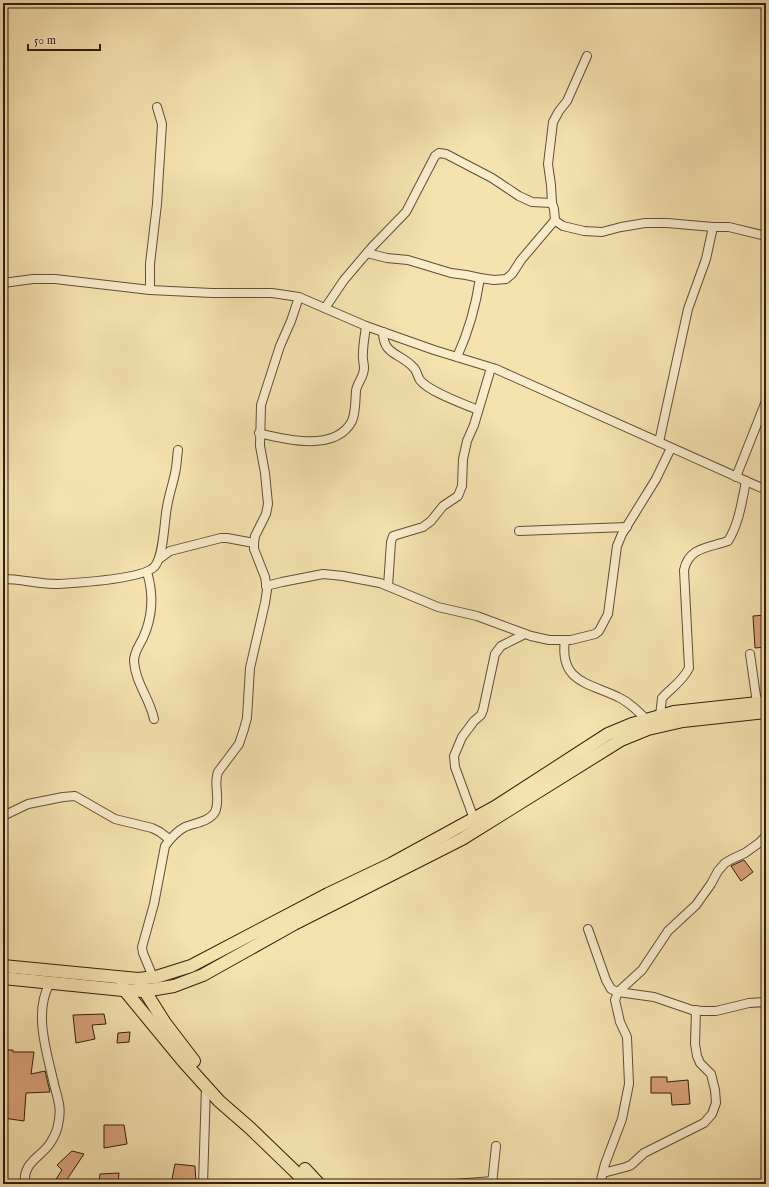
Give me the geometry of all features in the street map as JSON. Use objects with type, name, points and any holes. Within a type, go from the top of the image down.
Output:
[{"type":"main road","points":[[3,966],[138,979],[153,977],[191,966],[328,894],[391,864],[474,819],[608,734],[632,724],[674,712],[762,702]]},
{"type":"main road","points":[[3,978],[144,991],[174,986],[203,975],[294,924],[462,839],[621,740],[648,729],[683,721],[766,712]]},
{"type":"main road","points":[[117,977],[123,990],[206,1086],[308,1184]]},
{"type":"main road","points":[[138,979],[144,991],[190,1056],[225,1095],[296,1160],[319,1184]]},
{"type":"street","points":[[367,253],[387,258],[408,260],[451,273],[480,278],[494,280],[506,279],[512,274],[520,260],[555,220],[548,164],[553,122],[559,111],[568,101],[587,56]]},
{"type":"street","points":[[150,290],[150,264],[157,204],[162,124],[157,107]]},
{"type":"street","points":[[325,308],[344,280],[406,212],[435,156],[439,153],[446,154],[492,178],[519,196],[532,202],[552,203]]},
{"type":"street","points":[[555,220],[563,226],[584,231],[602,232],[645,223],[667,223],[729,227],[766,236]]},
{"type":"street","points":[[659,442],[688,308],[706,259],[713,227]]},
{"type":"street","points":[[457,357],[464,342],[478,293],[480,278]]},
{"type":"street","points":[[3,283],[33,279],[55,279],[150,290],[212,293],[272,293],[299,297],[366,326],[491,368],[766,490]]},
{"type":"street","points":[[153,977],[142,947],[154,904],[165,846],[169,839],[184,827],[211,816],[214,812],[217,805],[216,778],[218,772],[239,744],[247,718],[250,668],[265,603],[266,586],[265,577],[254,549],[255,536],[266,514],[268,504],[265,473],[260,446],[261,405],[280,346],[291,321],[299,297]]},
{"type":"street","points":[[260,433],[302,441],[331,440],[344,431],[351,422],[356,409],[356,389],[363,374],[364,368],[363,355],[366,326]]},
{"type":"street","points":[[383,332],[384,344],[387,349],[414,367],[420,380],[426,385],[444,396],[478,410]]},
{"type":"street","points":[[388,586],[391,542],[393,536],[423,527],[432,521],[443,506],[458,496],[460,492],[467,441],[474,425],[491,368]]},
{"type":"street","points":[[736,477],[766,401]]},
{"type":"street","points":[[266,586],[323,574],[343,576],[388,586],[419,601],[477,616],[525,634],[549,640],[565,640],[595,634],[599,631],[608,614],[617,546],[627,526],[656,479],[671,448]]},
{"type":"street","points":[[159,559],[167,506],[176,468],[178,450]]},
{"type":"street","points":[[660,716],[662,698],[686,675],[688,668],[684,570],[686,562],[689,556],[698,550],[728,541],[732,535],[740,509],[746,481]]},
{"type":"street","points":[[519,531],[627,526]]},
{"type":"street","points":[[3,579],[58,584],[131,576],[147,572],[154,567],[159,559],[170,551],[221,538],[254,543]]},
{"type":"street","points":[[147,572],[151,585],[152,601],[150,618],[143,638],[136,650],[134,662],[139,682],[152,710],[154,719]]},
{"type":"street","points":[[474,819],[455,767],[454,756],[462,737],[474,721],[481,715],[495,654],[501,646],[525,634]]},
{"type":"street","points":[[565,640],[565,657],[570,671],[577,680],[631,704],[647,720]]},
{"type":"street","points":[[750,654],[762,702]]},
{"type":"street","points":[[3,816],[28,804],[75,796],[115,819],[152,828],[169,839]]},
{"type":"street","points":[[600,1184],[622,1118],[629,1084],[626,1037],[620,1022],[615,1000],[618,992],[642,970],[668,931],[696,905],[718,871],[725,863],[745,853],[766,836]]},
{"type":"street","points":[[588,929],[606,980],[611,989],[618,992],[654,998],[696,1010],[716,1011],[749,1003],[766,1002]]},
{"type":"street","points":[[25,1184],[24,1177],[28,1168],[51,1143],[58,1127],[60,1111],[43,1037],[42,1009],[47,988],[50,983]]},
{"type":"street","points":[[603,1173],[626,1168],[644,1153],[704,1123],[712,1114],[716,1103],[715,1090],[711,1074],[700,1063],[697,1056],[695,1030],[696,1010]]},
{"type":"street","points":[[203,1184],[206,1086]]},
{"type":"street","points":[[454,1184],[492,1182],[496,1146]]},
{"type":"building","points":[[766,615],[766,647],[755,648],[753,616]]},
{"type":"building","points":[[744,860],[753,872],[741,881],[731,866]]},
{"type":"building","points":[[104,1014],[106,1024],[92,1025],[95,1039],[76,1043],[73,1015]]},
{"type":"building","points":[[130,1032],[129,1042],[117,1043],[118,1033]]},
{"type":"building","points":[[3,1050],[13,1050],[13,1052],[34,1052],[31,1074],[45,1071],[50,1092],[26,1093],[24,1121],[3,1118]]},
{"type":"building","points":[[651,1077],[667,1077],[667,1082],[688,1080],[690,1104],[672,1105],[671,1093],[651,1093]]},
{"type":"building","points":[[104,1125],[124,1125],[127,1144],[104,1148]]},
{"type":"building","points":[[72,1151],[84,1154],[64,1184],[53,1184],[62,1170],[57,1165]]},
{"type":"building","points":[[175,1164],[195,1166],[196,1183],[172,1179]]},
{"type":"building","points":[[119,1173],[118,1184],[99,1184],[100,1174]]}]
